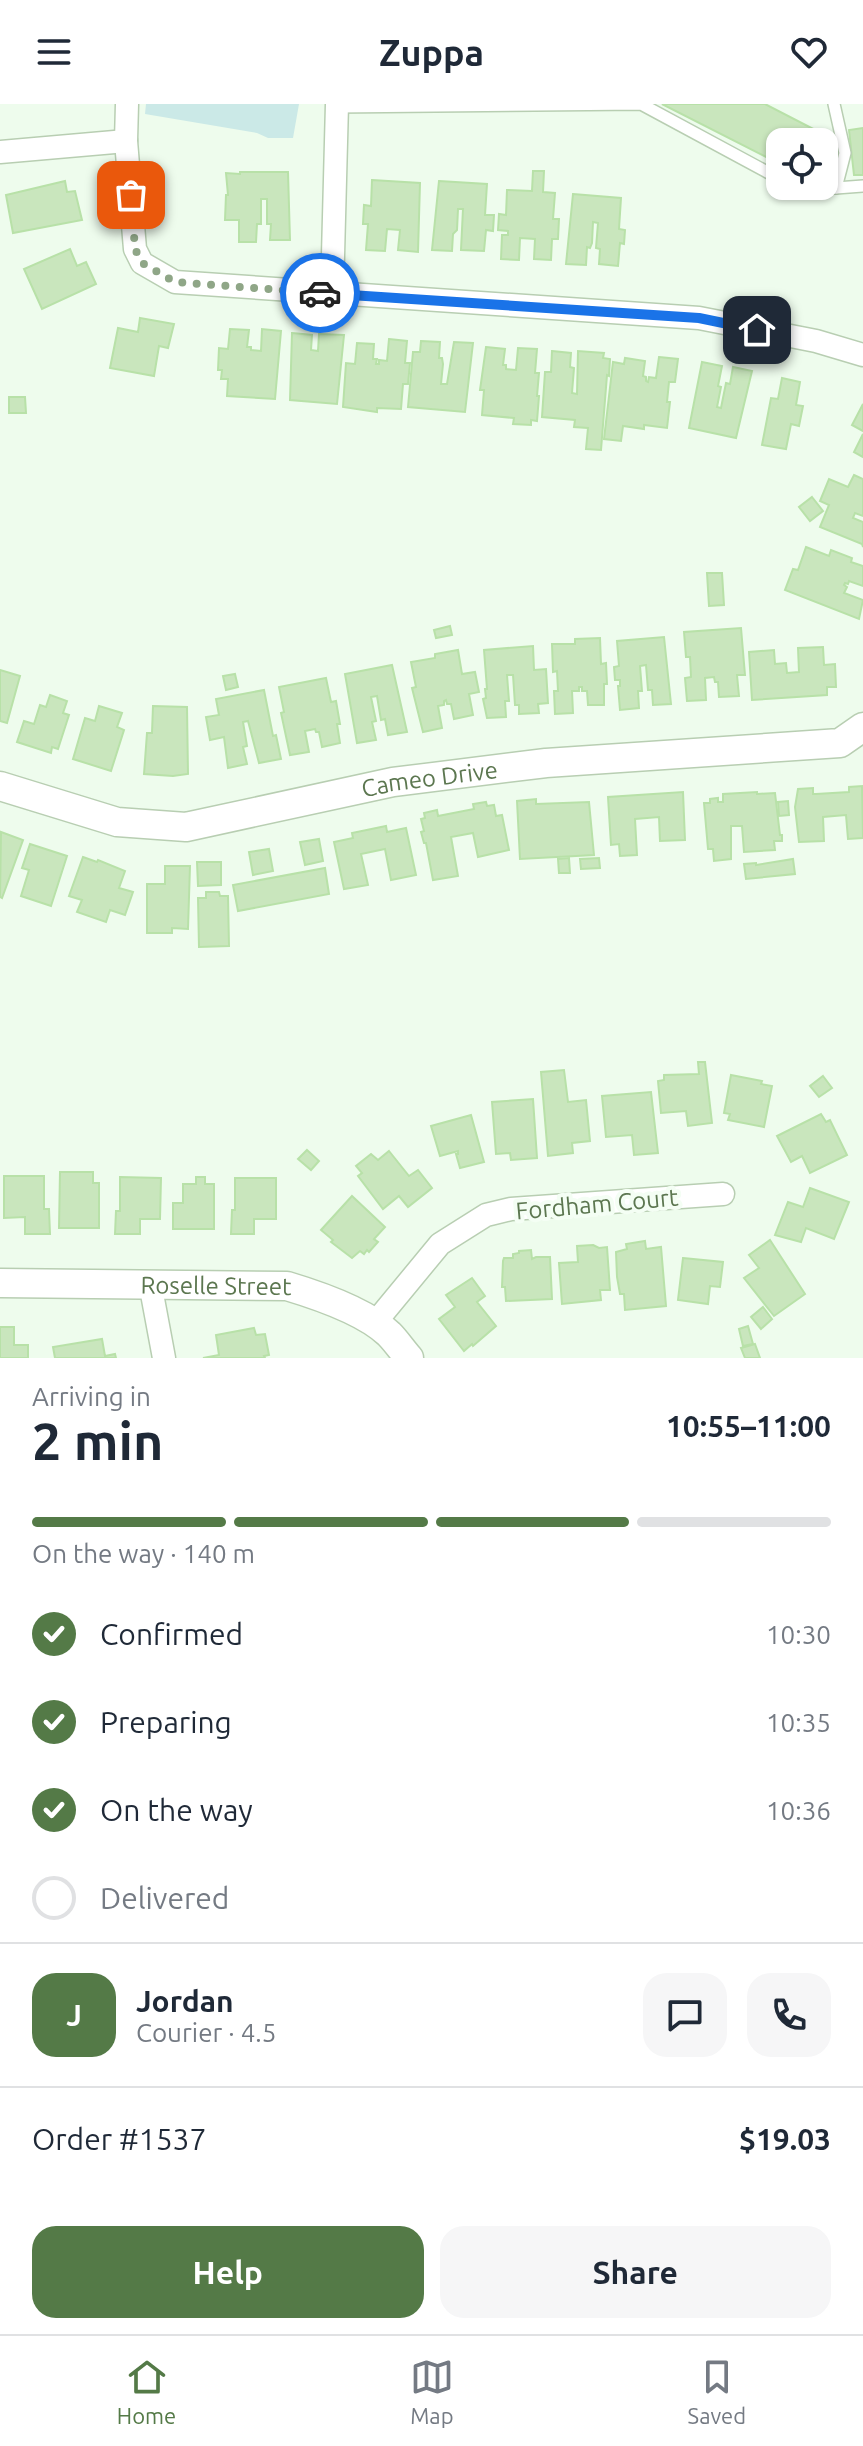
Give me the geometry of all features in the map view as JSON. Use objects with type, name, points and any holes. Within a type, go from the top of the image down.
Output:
[{"type":"street","points":[[127,104],[126,141],[135,249],[142,263],[175,282],[699,318],[816,341],[863,355]]},
{"type":"street","points":[[332,293],[336,106]]},
{"type":"street","points":[[0,152],[126,141]]},
{"type":"street","name":"Cameo Drive","points":[[0,786],[117,822],[186,827],[393,782],[546,763],[840,743],[863,727]]},
{"type":"street","name":"Fordham Court","points":[[374,1324],[440,1244],[486,1215],[511,1209],[723,1194]]},
{"type":"street","name":"Roselle Street","points":[[0,1283],[287,1286],[332,1300],[374,1324],[387,1332],[409,1358]]},
{"type":"street","points":[[150,1283],[164,1358]]},
{"type":"lane","points":[[336,106],[641,104],[766,171]]},
{"type":"lane","points":[[834,104],[845,153],[838,180]]},
{"type":"lane","points":[[838,188],[863,186]]},
{"type":"shaded area","points":[[146,104],[299,104],[293,138],[268,138],[257,133],[145,114]]},
{"type":"building","points":[[662,104],[765,104],[812,128],[766,128],[766,157]]},
{"type":"building","points":[[863,128],[863,175],[854,175],[849,130]]},
{"type":"building","points":[[533,171],[544,171],[543,192],[555,193],[553,219],[559,219],[558,239],[552,239],[551,260],[534,259],[535,239],[520,238],[519,260],[501,259],[502,235],[508,235],[508,231],[498,230],[499,214],[506,215],[507,190],[532,191]]},
{"type":"building","points":[[288,172],[290,240],[270,240],[267,199],[261,199],[261,224],[257,224],[256,242],[239,242],[239,220],[225,220],[228,195],[226,173]]},
{"type":"building","points":[[372,180],[420,183],[418,252],[398,250],[400,230],[387,229],[385,251],[366,250],[368,224],[363,224],[364,205],[371,206]]},
{"type":"building","points":[[65,181],[67,192],[75,191],[82,220],[13,233],[6,195]]},
{"type":"building","points":[[439,181],[487,184],[485,215],[494,215],[493,231],[486,230],[484,251],[461,250],[463,209],[458,209],[452,251],[432,250]]},
{"type":"building","points":[[573,194],[621,198],[619,229],[625,230],[624,244],[620,243],[618,266],[599,264],[600,249],[596,248],[598,223],[593,222],[586,265],[566,264]]},
{"type":"building","points":[[70,249],[77,266],[86,262],[96,284],[42,309],[24,269]]},
{"type":"building","points":[[140,318],[174,324],[168,348],[159,346],[154,376],[110,368],[118,328],[138,332]]},
{"type":"building","points":[[230,329],[249,330],[247,347],[261,351],[262,329],[281,331],[275,399],[227,396],[228,379],[221,379],[222,370],[218,370],[219,348],[228,349]]},
{"type":"building","points":[[292,333],[312,335],[311,350],[318,351],[319,334],[344,335],[337,404],[290,400]]},
{"type":"building","points":[[389,339],[407,341],[405,363],[410,363],[408,384],[403,384],[401,409],[377,408],[377,412],[343,407],[346,363],[355,364],[357,343],[374,344],[373,359],[377,359],[376,364],[379,364],[379,360],[387,361]]},
{"type":"building","points":[[421,341],[440,342],[439,358],[442,358],[443,364],[441,384],[447,384],[454,342],[473,343],[465,412],[408,407],[413,352],[420,352]]},
{"type":"building","points":[[486,347],[505,349],[503,365],[506,369],[516,370],[518,348],[537,349],[535,373],[539,373],[539,396],[537,421],[531,420],[531,425],[513,424],[514,418],[482,415],[484,390],[480,390]]},
{"type":"building","points":[[552,351],[571,353],[570,367],[574,368],[572,393],[577,394],[578,351],[604,353],[603,358],[610,359],[601,450],[586,449],[588,428],[574,427],[575,420],[542,417],[545,372],[551,372]]},
{"type":"building","points":[[659,357],[678,359],[675,382],[669,382],[667,428],[623,426],[621,441],[604,439],[613,362],[624,364],[625,358],[645,361],[643,376],[648,382],[649,377],[656,378]]},
{"type":"building","points":[[702,362],[722,366],[717,407],[721,408],[733,367],[752,371],[736,438],[689,428]]},
{"type":"building","points":[[782,378],[800,382],[796,405],[803,406],[799,426],[791,424],[786,449],[762,445],[771,398],[778,399]]},
{"type":"building","points":[[9,397],[25,397],[26,413],[9,413]]},
{"type":"building","points":[[863,404],[863,431],[852,425]]},
{"type":"building","points":[[863,434],[863,457],[854,452]]},
{"type":"building","points":[[854,475],[863,479],[863,516],[855,513],[853,518],[863,522],[863,547],[820,527],[829,505],[820,501],[829,479],[848,487]]},
{"type":"building","points":[[812,497],[823,511],[810,521],[799,507]]},
{"type":"building","points":[[806,547],[829,556],[831,550],[863,566],[863,586],[849,581],[844,585],[847,587],[844,593],[863,600],[859,619],[785,590],[793,569],[798,570]]},
{"type":"building","points":[[707,573],[722,573],[724,605],[709,606]]},
{"type":"building","points":[[450,626],[452,635],[436,638],[434,630]]},
{"type":"building","points":[[741,628],[745,675],[737,675],[739,696],[719,697],[718,682],[714,677],[705,678],[706,700],[687,701],[685,678],[691,677],[684,632]]},
{"type":"building","points":[[664,637],[671,704],[653,705],[646,665],[640,666],[642,691],[638,691],[639,708],[620,710],[620,680],[615,680],[614,667],[619,666],[617,641]]},
{"type":"building","points":[[600,638],[601,664],[606,663],[604,705],[588,705],[587,691],[579,687],[579,691],[572,691],[573,713],[555,714],[554,691],[558,691],[557,671],[553,672],[552,644],[575,644],[575,639]]},
{"type":"building","points":[[533,646],[534,670],[546,669],[548,703],[538,704],[539,713],[519,714],[519,705],[515,705],[513,675],[507,675],[509,701],[505,701],[506,717],[487,718],[483,699],[486,698],[487,689],[484,650]]},
{"type":"building","points":[[823,647],[824,665],[835,664],[836,687],[827,687],[827,695],[752,700],[749,652],[774,650],[775,664],[786,663],[787,673],[799,672],[798,648]]},
{"type":"building","points":[[458,650],[462,674],[475,672],[479,692],[469,694],[473,715],[454,719],[451,704],[447,704],[446,700],[444,705],[438,706],[442,728],[423,732],[412,688],[416,687],[411,662]]},
{"type":"building","points":[[392,665],[407,732],[388,735],[385,719],[381,720],[377,696],[371,697],[376,740],[357,743],[345,674]]},
{"type":"building","points":[[0,670],[20,676],[7,723],[0,721]]},
{"type":"building","points":[[235,674],[238,687],[226,690],[223,676]]},
{"type":"building","points":[[326,678],[331,702],[336,701],[340,743],[322,747],[319,732],[315,729],[305,731],[309,752],[290,755],[279,687]]},
{"type":"building","points":[[264,690],[281,759],[259,763],[248,721],[243,722],[247,764],[228,768],[224,737],[210,740],[206,717],[219,715],[216,699]]},
{"type":"building","points":[[50,695],[67,701],[63,713],[69,715],[58,749],[52,747],[51,753],[17,742],[24,721],[34,724],[40,705],[46,707]]},
{"type":"building","points":[[99,706],[122,713],[117,727],[124,730],[111,771],[73,759],[85,718],[95,721]]},
{"type":"building","points":[[153,706],[187,707],[188,774],[144,774],[147,733],[152,733]]},
{"type":"building","points":[[862,786],[863,838],[848,839],[846,815],[823,817],[824,841],[799,842],[795,807],[798,789],[813,788],[813,794],[816,794],[849,792],[849,787]]},
{"type":"building","points":[[683,792],[685,840],[660,841],[659,817],[635,819],[637,855],[620,856],[619,844],[611,845],[608,797]]},
{"type":"building","points":[[775,793],[782,841],[774,841],[775,850],[744,852],[742,826],[731,826],[731,859],[714,861],[713,849],[708,849],[704,803],[718,798],[718,802],[723,802],[723,794]]},
{"type":"building","points":[[536,799],[536,804],[589,802],[594,855],[520,859],[517,801]]},
{"type":"building","points":[[788,801],[789,815],[779,816],[778,802]]},
{"type":"building","points":[[486,802],[487,806],[494,805],[496,816],[502,815],[509,850],[478,857],[473,833],[451,837],[458,876],[433,880],[421,832],[424,831],[421,819],[425,818],[424,813],[437,810],[438,816],[474,809],[473,804]]},
{"type":"building","points":[[386,826],[387,832],[406,828],[416,875],[391,880],[385,849],[361,854],[368,885],[344,889],[334,842],[353,838],[352,833]]},
{"type":"building","points":[[1,832],[23,840],[2,898],[0,897]]},
{"type":"building","points":[[319,839],[323,861],[305,865],[300,842]]},
{"type":"building","points":[[30,844],[67,856],[51,906],[21,896],[29,870],[22,868]]},
{"type":"building","points":[[269,849],[273,871],[253,875],[249,852]]},
{"type":"building","points":[[83,857],[125,871],[119,888],[133,892],[125,915],[110,910],[106,922],[77,912],[82,900],[69,896]]},
{"type":"building","points":[[569,858],[570,873],[559,873],[558,859]]},
{"type":"building","points":[[599,858],[600,868],[581,869],[580,859]]},
{"type":"building","points":[[793,859],[795,874],[746,879],[744,864]]},
{"type":"building","points":[[197,862],[221,862],[221,885],[198,886]]},
{"type":"building","points":[[165,866],[190,866],[188,929],[172,928],[172,933],[147,933],[147,884],[165,884]]},
{"type":"building","points":[[325,868],[329,894],[238,911],[233,885]]},
{"type":"building","points":[[206,892],[228,896],[229,946],[199,947],[198,898],[206,898]]},
{"type":"building","points":[[698,1062],[705,1062],[712,1123],[688,1126],[686,1111],[661,1113],[658,1081],[664,1080],[664,1075],[699,1074]]},
{"type":"building","points":[[564,1070],[568,1102],[586,1100],[590,1141],[572,1143],[573,1153],[548,1156],[541,1072]]},
{"type":"building","points":[[731,1075],[772,1086],[764,1127],[728,1120],[730,1114],[724,1113]]},
{"type":"building","points":[[823,1076],[832,1088],[819,1097],[810,1086]]},
{"type":"building","points":[[651,1092],[658,1153],[634,1155],[632,1135],[606,1137],[602,1096]]},
{"type":"building","points":[[533,1099],[537,1158],[511,1160],[510,1153],[496,1154],[492,1102]]},
{"type":"building","points":[[821,1114],[826,1122],[830,1120],[847,1155],[810,1173],[802,1156],[791,1162],[777,1136]]},
{"type":"building","points":[[471,1115],[484,1162],[460,1168],[458,1151],[440,1156],[431,1126]]},
{"type":"building","points":[[307,1150],[319,1161],[311,1170],[298,1159]]},
{"type":"building","points":[[389,1151],[409,1176],[418,1170],[432,1188],[408,1207],[399,1196],[383,1209],[358,1176],[362,1173],[356,1166],[371,1154],[378,1160]]},
{"type":"building","points":[[60,1172],[93,1172],[93,1183],[99,1183],[99,1228],[59,1228]]},
{"type":"building","points":[[4,1176],[44,1176],[44,1209],[49,1209],[50,1234],[25,1234],[25,1217],[4,1218]]},
{"type":"building","points":[[120,1177],[161,1178],[160,1219],[140,1219],[140,1234],[115,1234],[116,1211],[120,1211]]},
{"type":"building","points":[[196,1177],[205,1177],[205,1184],[214,1184],[214,1229],[173,1229],[173,1203],[183,1203],[183,1184],[196,1184]]},
{"type":"building","points":[[235,1178],[276,1178],[276,1219],[254,1219],[254,1234],[231,1234]]},
{"type":"building","points":[[810,1188],[849,1202],[834,1239],[806,1228],[801,1242],[775,1235],[788,1202],[803,1207]]},
{"type":"building","points":[[352,1196],[385,1227],[374,1239],[378,1242],[369,1252],[367,1250],[364,1254],[360,1251],[352,1258],[321,1230]]},
{"type":"building","points":[[770,1240],[805,1294],[774,1316],[744,1278],[759,1268],[749,1255]]},
{"type":"building","points":[[645,1241],[646,1249],[661,1247],[666,1306],[625,1310],[624,1294],[620,1294],[617,1277],[616,1252],[627,1249],[626,1244]]},
{"type":"building","points":[[577,1246],[607,1247],[610,1290],[600,1290],[601,1300],[562,1304],[559,1263],[578,1262]]},
{"type":"building","points":[[531,1250],[532,1259],[550,1257],[552,1299],[506,1301],[505,1287],[502,1287],[504,1258],[513,1258],[513,1254],[519,1251]]},
{"type":"building","points":[[683,1258],[723,1262],[720,1287],[710,1286],[708,1304],[678,1300]]},
{"type":"building","points":[[472,1278],[485,1296],[477,1302],[496,1326],[464,1351],[439,1319],[455,1307],[446,1295]]},
{"type":"building","points":[[763,1307],[772,1319],[761,1329],[751,1317]]},
{"type":"building","points":[[748,1326],[753,1344],[743,1346],[739,1329]]},
{"type":"building","points":[[0,1327],[14,1327],[14,1345],[28,1345],[28,1358],[0,1358]]},
{"type":"building","points":[[254,1328],[256,1335],[265,1334],[269,1355],[265,1358],[203,1358],[219,1355],[216,1335]]},
{"type":"building","points":[[102,1339],[105,1356],[115,1354],[116,1358],[55,1358],[53,1347]]},
{"type":"building","points":[[755,1344],[760,1358],[745,1358],[741,1348]]},
{"type":"way so far","points":[[131,195],[135,249],[142,263],[175,282],[320,293]]},
{"type":"route","points":[[320,293],[699,318],[757,330]]}]
